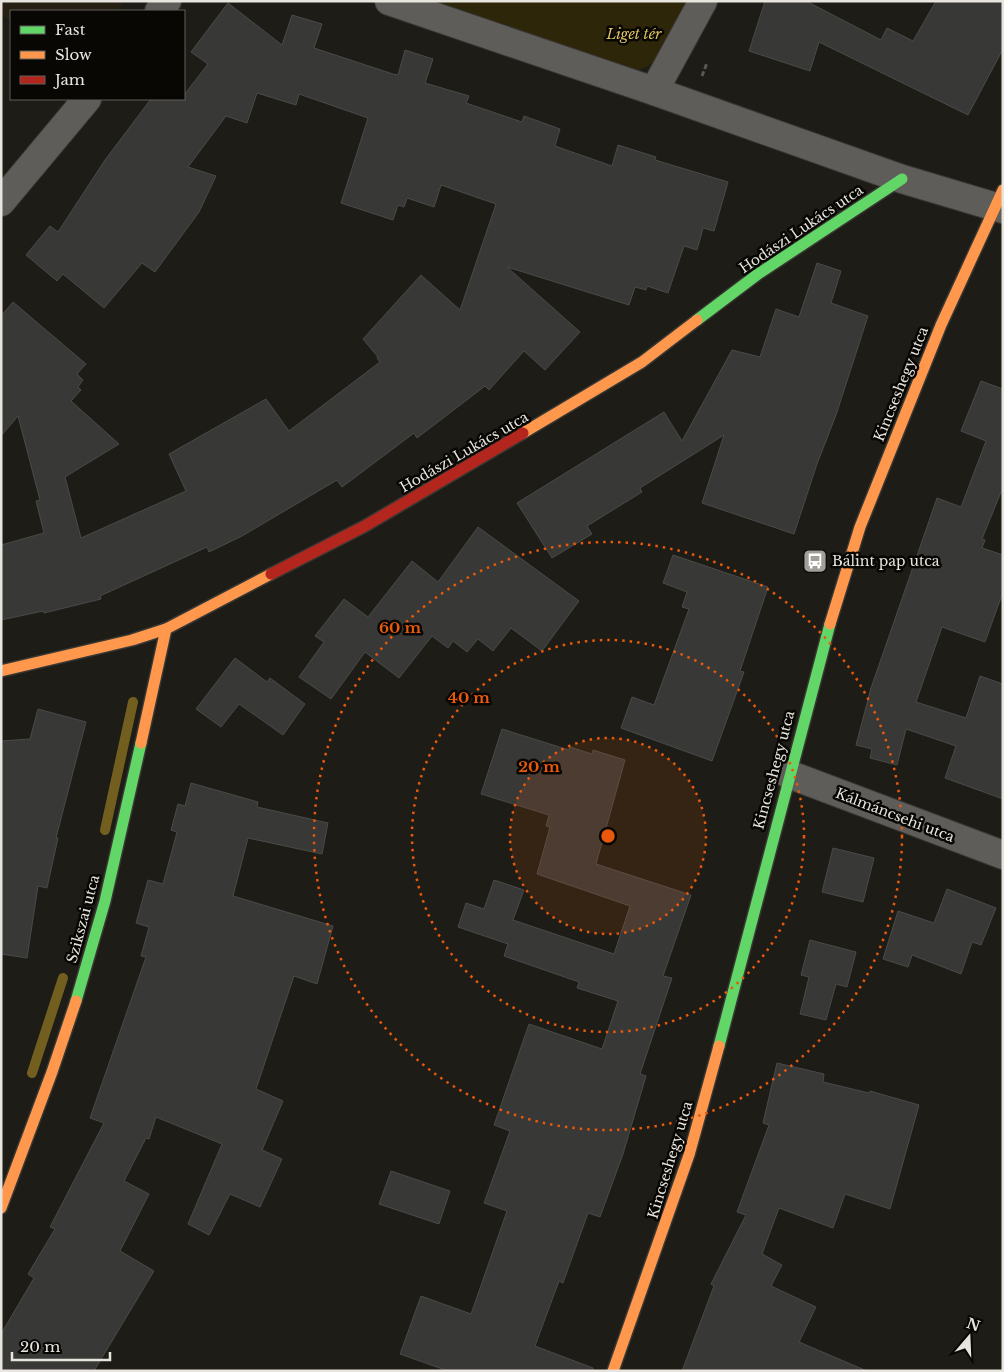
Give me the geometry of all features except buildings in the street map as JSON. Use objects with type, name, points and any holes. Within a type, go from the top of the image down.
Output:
[{"type":"street","points":[[389,1],[654,91],[902,179],[1000,202]]},
{"type":"street","points":[[654,91],[703,1]]},
{"type":"street","points":[[1,202],[85,100]]},
{"type":"street","name":"Hodászi Lukács utca","points":[[1,671],[132,640],[166,629],[365,526],[634,367],[758,274],[902,179]]},
{"type":"street","name":"Kincseshegy utca","points":[[613,1371],[660,1241],[688,1155],[715,1060],[822,649],[860,527],[941,324],[1000,202]]},
{"type":"street","name":"Szikszai utca","points":[[1,1208],[64,1038],[80,989],[118,845],[166,629]]},
{"type":"street","name":"Kálmáncsehi utca","points":[[788,774],[1003,855]]},
{"type":"shaded area","points":[[1,1],[125,1],[118,10],[10,10],[10,20],[1,15]]},
{"type":"green space","name":"Liget tér","points":[[435,1],[692,1],[658,58],[647,67],[639,70]]},
{"type":"waterway","points":[[105,830],[133,702]]},
{"type":"waterway","points":[[32,1073],[63,978]]},
{"type":"traffic: fast","points":[[697,320],[758,274],[902,179]]},
{"type":"traffic: fast","points":[[719,1046],[830,624]]},
{"type":"traffic: fast","points":[[76,1001],[105,901],[141,743]]},
{"type":"traffic: slow","points":[[830,624],[860,527],[941,325],[1003,190]]},
{"type":"traffic: slow","points":[[523,433],[642,362],[697,320]]},
{"type":"traffic: slow","points":[[1,671],[132,640],[166,629],[271,574]]},
{"type":"traffic: slow","points":[[141,743],[166,629]]},
{"type":"traffic: slow","points":[[1,1208],[52,1072],[76,1001]]},
{"type":"traffic: slow","points":[[613,1371],[689,1155],[719,1046]]},
{"type":"traffic: jam","points":[[271,574],[365,526],[523,433]]},
{"type":"place","name":"Bálint pap utca","points":[[815,561]]}]
